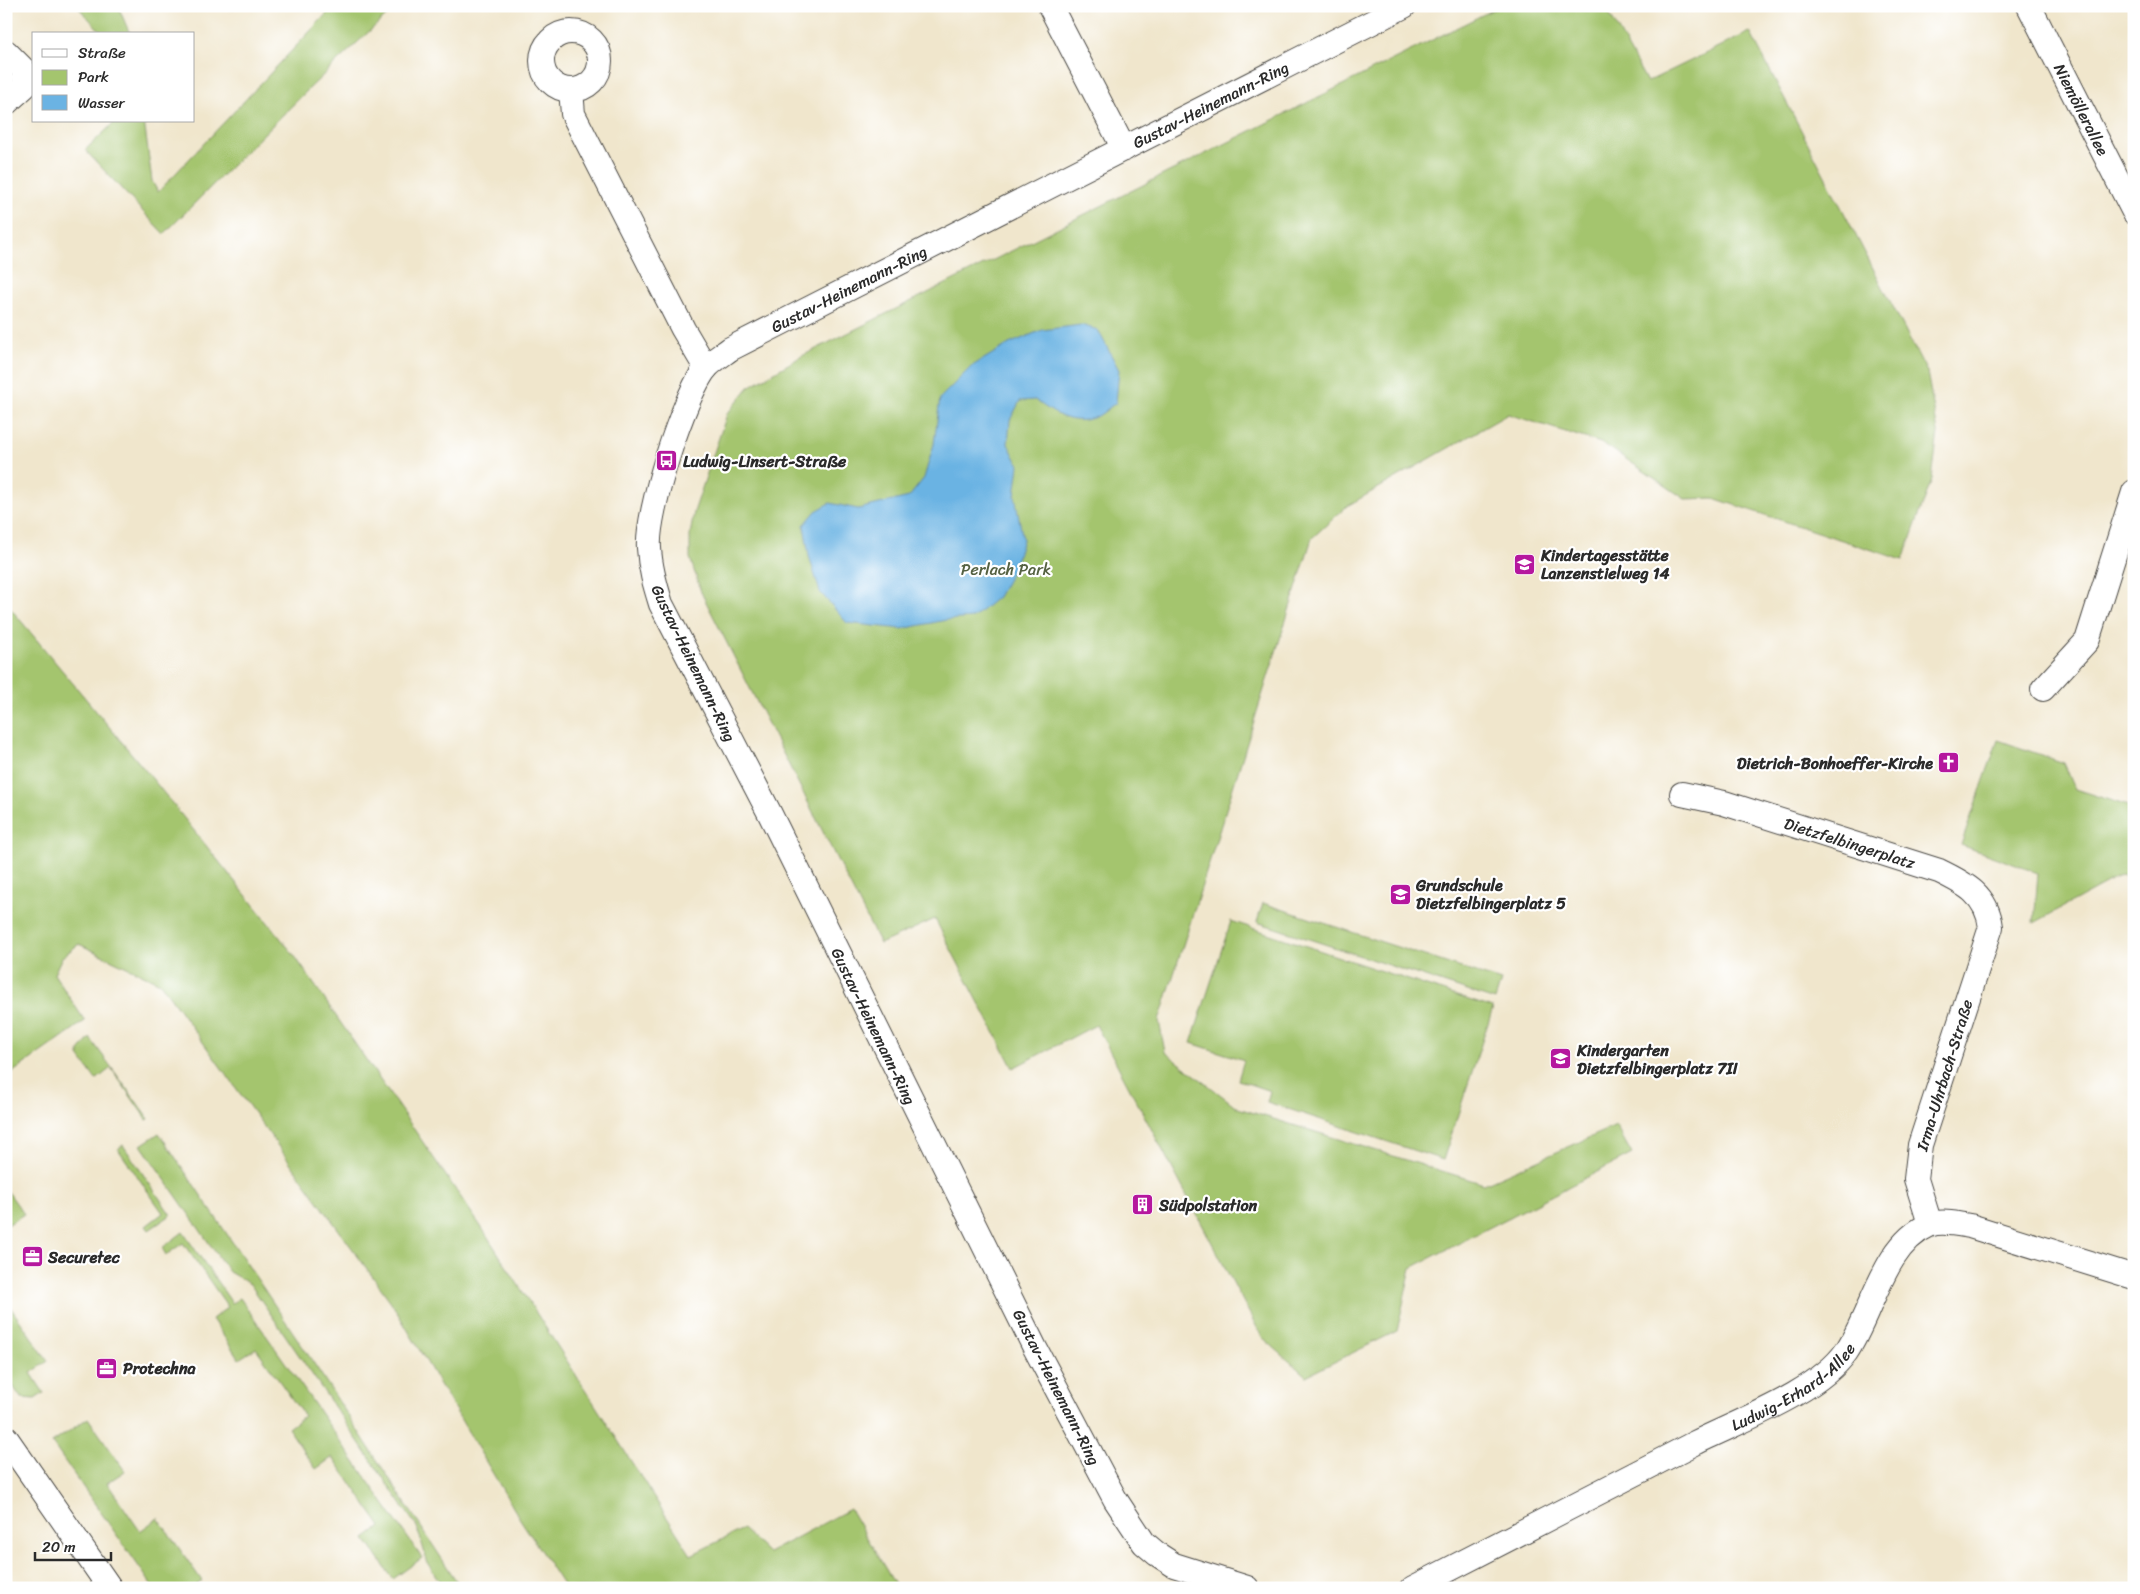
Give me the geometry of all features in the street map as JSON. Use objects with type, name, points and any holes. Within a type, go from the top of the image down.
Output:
[{"type":"street","points":[[1050,6],[1124,149]]},
{"type":"street","name":"Gustav-Heinemann-Ring","points":[[1247,1588],[1174,1565],[1157,1554],[1144,1543],[1115,1500],[1035,1348],[769,812],[661,604],[652,578],[648,546],[654,506],[667,461],[690,395],[706,368],[730,349],[1404,6]]},
{"type":"street","name":"Niemöllerallee","points":[[2029,6],[2134,212]]},
{"type":"street","points":[[6,52],[22,69],[25,86],[6,103]]},
{"type":"street","points":[[571,90],[573,114],[683,329],[706,368]]},
{"type":"street","points":[[2043,689],[2087,641],[2134,492]]},
{"type":"street","name":"Dietzfelbingerplatz","points":[[1682,794],[1724,803],[1940,871],[1965,884],[1979,897],[1989,912],[1991,927]]},
{"type":"street","name":"Irma-Uhrbach-Straße","points":[[1930,1224],[1916,1179],[1920,1145],[1991,927]]},
{"type":"street","points":[[1930,1224],[1948,1223],[1970,1226],[2134,1277]]},
{"type":"street","name":"Ludwig-Erhard-Allee","points":[[1414,1588],[1805,1389],[1829,1370],[1845,1353],[1862,1322],[1887,1267],[1908,1239],[1930,1224]]},
{"type":"street","points":[[6,1438],[110,1588]]},
{"type":"green space","points":[[77,6],[118,6],[129,32],[101,32]]},
{"type":"green space","points":[[334,6],[397,6],[308,90],[164,234],[85,150],[115,122],[144,122],[152,181],[158,192]]},
{"type":"green space","name":"Perlach Park","points":[[1500,6],[1605,6],[1647,82],[1750,32],[1927,372],[1938,432],[1932,479],[1903,560],[1713,498],[1685,499],[1604,444],[1508,414],[1347,506],[1312,538],[1159,1021],[1165,1052],[1238,1108],[1484,1184],[1616,1126],[1632,1154],[1411,1268],[1397,1331],[1306,1376],[1262,1337],[1096,1025],[1013,1068],[935,919],[880,944],[701,592],[690,558],[690,535],[694,512],[727,414],[749,387],[802,356]]},
{"type":"green space","points":[[6,603],[151,777],[294,955],[482,1228],[691,1555],[743,1529],[768,1553],[850,1509],[897,1588],[565,1588],[520,1519],[391,1302],[160,983],[79,944],[62,957],[54,974],[85,1021],[6,1077]]},
{"type":"green space","points":[[1998,740],[2064,763],[2075,789],[2134,808],[2134,879],[2122,875],[2034,923],[2038,873],[1961,845]]},
{"type":"green space","points":[[1263,903],[1501,981],[1495,1000],[1257,922]]},
{"type":"green space","points":[[1231,921],[1493,1008],[1443,1160],[1267,1102],[1270,1091],[1238,1080],[1244,1060],[1191,1043]]},
{"type":"green space","points":[[90,1038],[149,1119],[147,1120],[111,1068],[96,1080],[79,1056],[79,1051]]},
{"type":"green space","points":[[159,1133],[313,1362],[461,1588],[444,1588],[428,1564],[417,1527],[250,1284],[229,1272],[141,1145]]},
{"type":"green space","points":[[123,1145],[171,1215],[149,1230],[146,1226],[163,1213],[118,1149]]},
{"type":"green space","points":[[6,1193],[9,1193],[24,1214],[6,1226]]},
{"type":"green space","points":[[183,1232],[232,1303],[240,1298],[422,1558],[393,1579],[365,1539],[381,1527],[333,1457],[316,1469],[288,1428],[304,1416],[256,1348],[239,1359],[212,1319],[228,1307],[183,1243],[166,1255],[162,1248]]},
{"type":"green space","points":[[6,1301],[48,1361],[31,1373],[44,1393],[35,1399],[21,1398],[6,1376]]},
{"type":"green space","points":[[88,1418],[125,1471],[107,1483],[140,1531],[158,1518],[202,1581],[192,1588],[154,1588],[52,1443]]},
{"type":"water","points":[[1081,325],[1098,330],[1119,370],[1116,403],[1096,417],[1077,420],[1062,417],[1035,400],[1020,401],[1010,420],[1008,444],[1019,465],[1015,496],[1023,540],[1014,568],[998,597],[973,618],[946,620],[902,629],[847,623],[820,592],[809,556],[804,525],[816,511],[830,503],[858,509],[909,497],[924,478],[934,444],[940,398],[972,366],[1009,344],[1042,330]]},
{"type":"place","name":"Ludwig-Linsert-Straße","points":[[667,461]]},
{"type":"place","name":"Kindertagesstätte Lanzenstielweg 14","points":[[1525,564]]},
{"type":"place","name":"Dietrich-Bonhoeffer-Kirche","points":[[1949,763]]},
{"type":"place","name":"Grundschule Dietzfelbingerplatz 5","points":[[1400,894]]},
{"type":"place","name":"Kindergarten Dietzfelbingerplatz 7II","points":[[1561,1059]]},
{"type":"place","name":"Südpolstation","points":[[1143,1205]]},
{"type":"place","name":"Securetec","points":[[32,1257]]},
{"type":"place","name":"Protechna","points":[[107,1368]]}]
